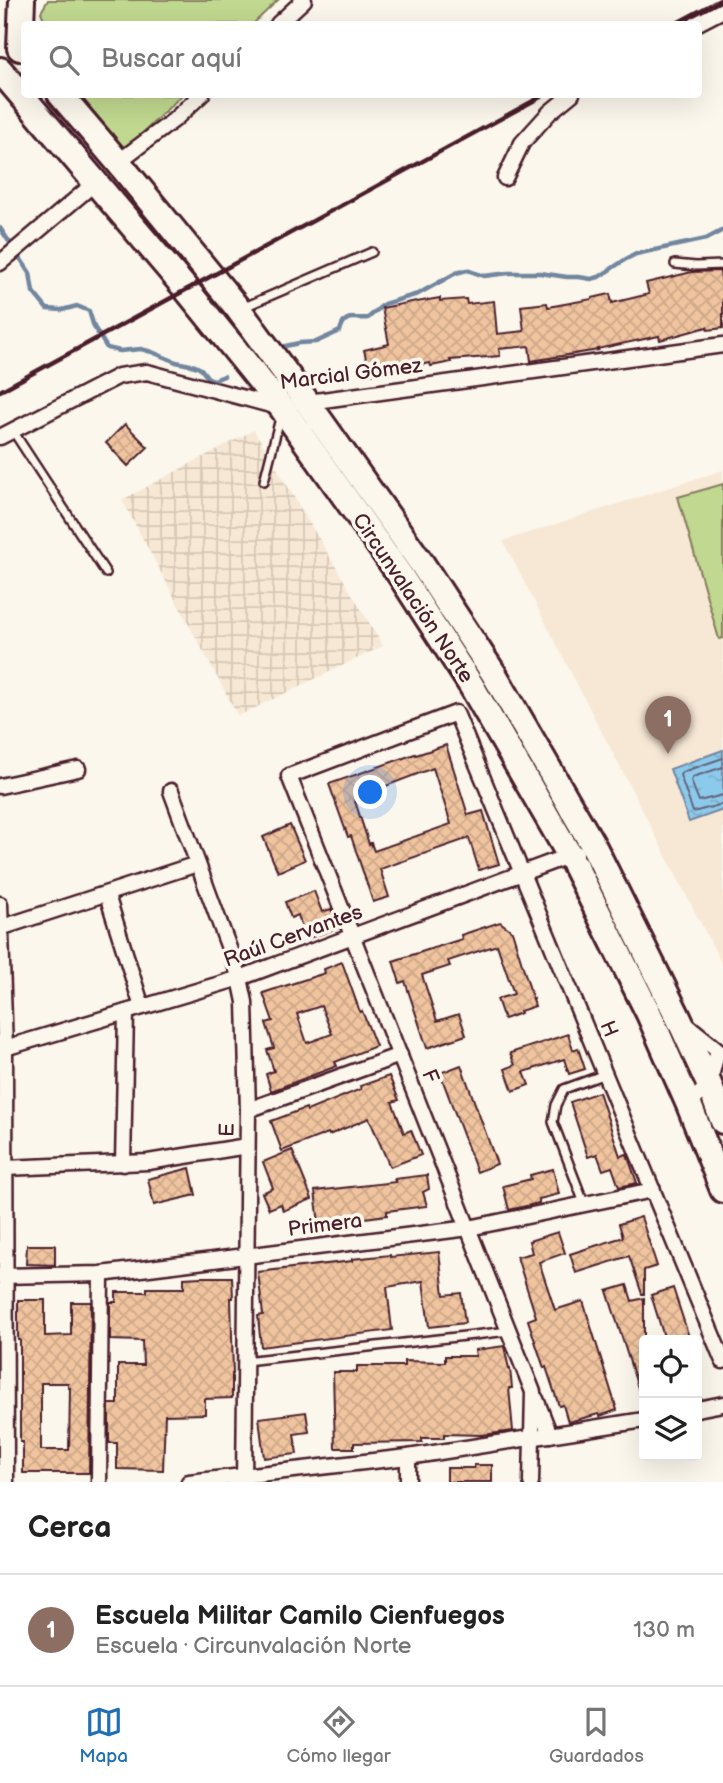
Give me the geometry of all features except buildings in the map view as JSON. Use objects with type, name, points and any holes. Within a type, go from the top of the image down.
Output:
[{"type":"highway","points":[[22,0],[22,21]]},
{"type":"highway","points":[[0,24],[21,50]]},
{"type":"highway","name":"Circunvalación Norte","points":[[0,70],[21,95]]},
{"type":"highway","name":"Circunvalación Norte","points":[[24,98],[186,289],[282,408],[400,575],[471,685],[570,856],[649,1014],[723,1190]]},
{"type":"highway","name":"Circunvalación Norte","points":[[63,98],[239,310],[422,564],[494,674],[594,847],[678,1017],[723,1121]]},
{"type":"street","points":[[281,21],[304,0]]},
{"type":"street","points":[[702,21],[723,10]]},
{"type":"street","points":[[118,162],[174,120],[198,98]]},
{"type":"street","points":[[505,178],[522,143],[550,112],[567,98]]},
{"type":"street","points":[[5,259],[96,183]]},
{"type":"street","name":"Marcial Gómez","points":[[6,433],[119,376],[147,372],[282,408],[307,402],[723,345]]},
{"type":"street","name":"H","points":[[289,776],[456,713],[723,1361]]},
{"type":"street","points":[[0,786],[78,769]]},
{"type":"street","name":"F","points":[[289,776],[550,1435]]},
{"type":"street","name":"E","points":[[171,791],[240,978],[245,1002],[248,1110],[244,1479]]},
{"type":"street","name":"Raúl Cervantes","points":[[2,1047],[240,978],[594,847]]},
{"type":"street","points":[[1,928],[197,864]]},
{"type":"street","points":[[107,895],[142,1007]]},
{"type":"street","points":[[0,904],[5,1168],[3,1276],[6,1482]]},
{"type":"street","points":[[123,1164],[126,1012]]},
{"type":"street","points":[[649,1014],[678,1017],[721,1048],[709,1084],[689,1105]]},
{"type":"street","points":[[248,1110],[400,1055]]},
{"type":"street","points":[[5,1168],[148,1162],[247,1146]]},
{"type":"street","name":"Primera","points":[[3,1276],[101,1274],[468,1228],[653,1190]]},
{"type":"street","points":[[99,1482],[101,1274]]},
{"type":"street","name":"F","points":[[531,1482],[533,1392]]},
{"type":"street","points":[[702,1408],[723,1404]]},
{"type":"street","points":[[189,1482],[244,1479],[408,1457],[639,1421]]},
{"type":"street","points":[[408,1457],[408,1482]]},
{"type":"lane","points":[[239,310],[372,252]]},
{"type":"lane","points":[[675,264],[723,265]]},
{"type":"lane","points":[[264,481],[282,408]]},
{"type":"lane","points":[[6,433],[106,573]]},
{"type":"lane","points":[[584,1203],[553,1122],[554,1113],[564,1089],[605,1074]]},
{"type":"lane","points":[[246,1361],[509,1331]]},
{"type":"shaded area","points":[[254,430],[383,646],[238,716],[122,500]]},
{"type":"shaded area","points":[[723,470],[723,966],[503,541]]},
{"type":"green space","points":[[48,0],[278,0],[256,21],[45,21],[41,12]]},
{"type":"green space","points":[[82,98],[179,98],[125,150]]},
{"type":"green space","points":[[723,484],[723,638],[719,639],[678,497]]},
{"type":"water","points":[[723,750],[723,810],[689,822],[670,769]]},
{"type":"waterway","points":[[0,228],[30,273],[33,292],[47,309],[62,310],[77,306],[89,311],[94,327],[107,348],[120,351],[141,349],[195,366],[214,380],[224,376]]},
{"type":"waterway","points":[[281,347],[316,342],[340,331],[347,319],[368,318],[384,304],[418,294],[456,273],[467,270],[484,276],[540,273],[591,279],[599,277],[636,254],[706,239],[723,230]]},
{"type":"railway","points":[[681,21],[720,0]]},
{"type":"railway","points":[[0,391],[539,98]]},
{"type":"place","name":"Escuela Militar Camilo Cienfuegos","points":[[668,754]]}]
